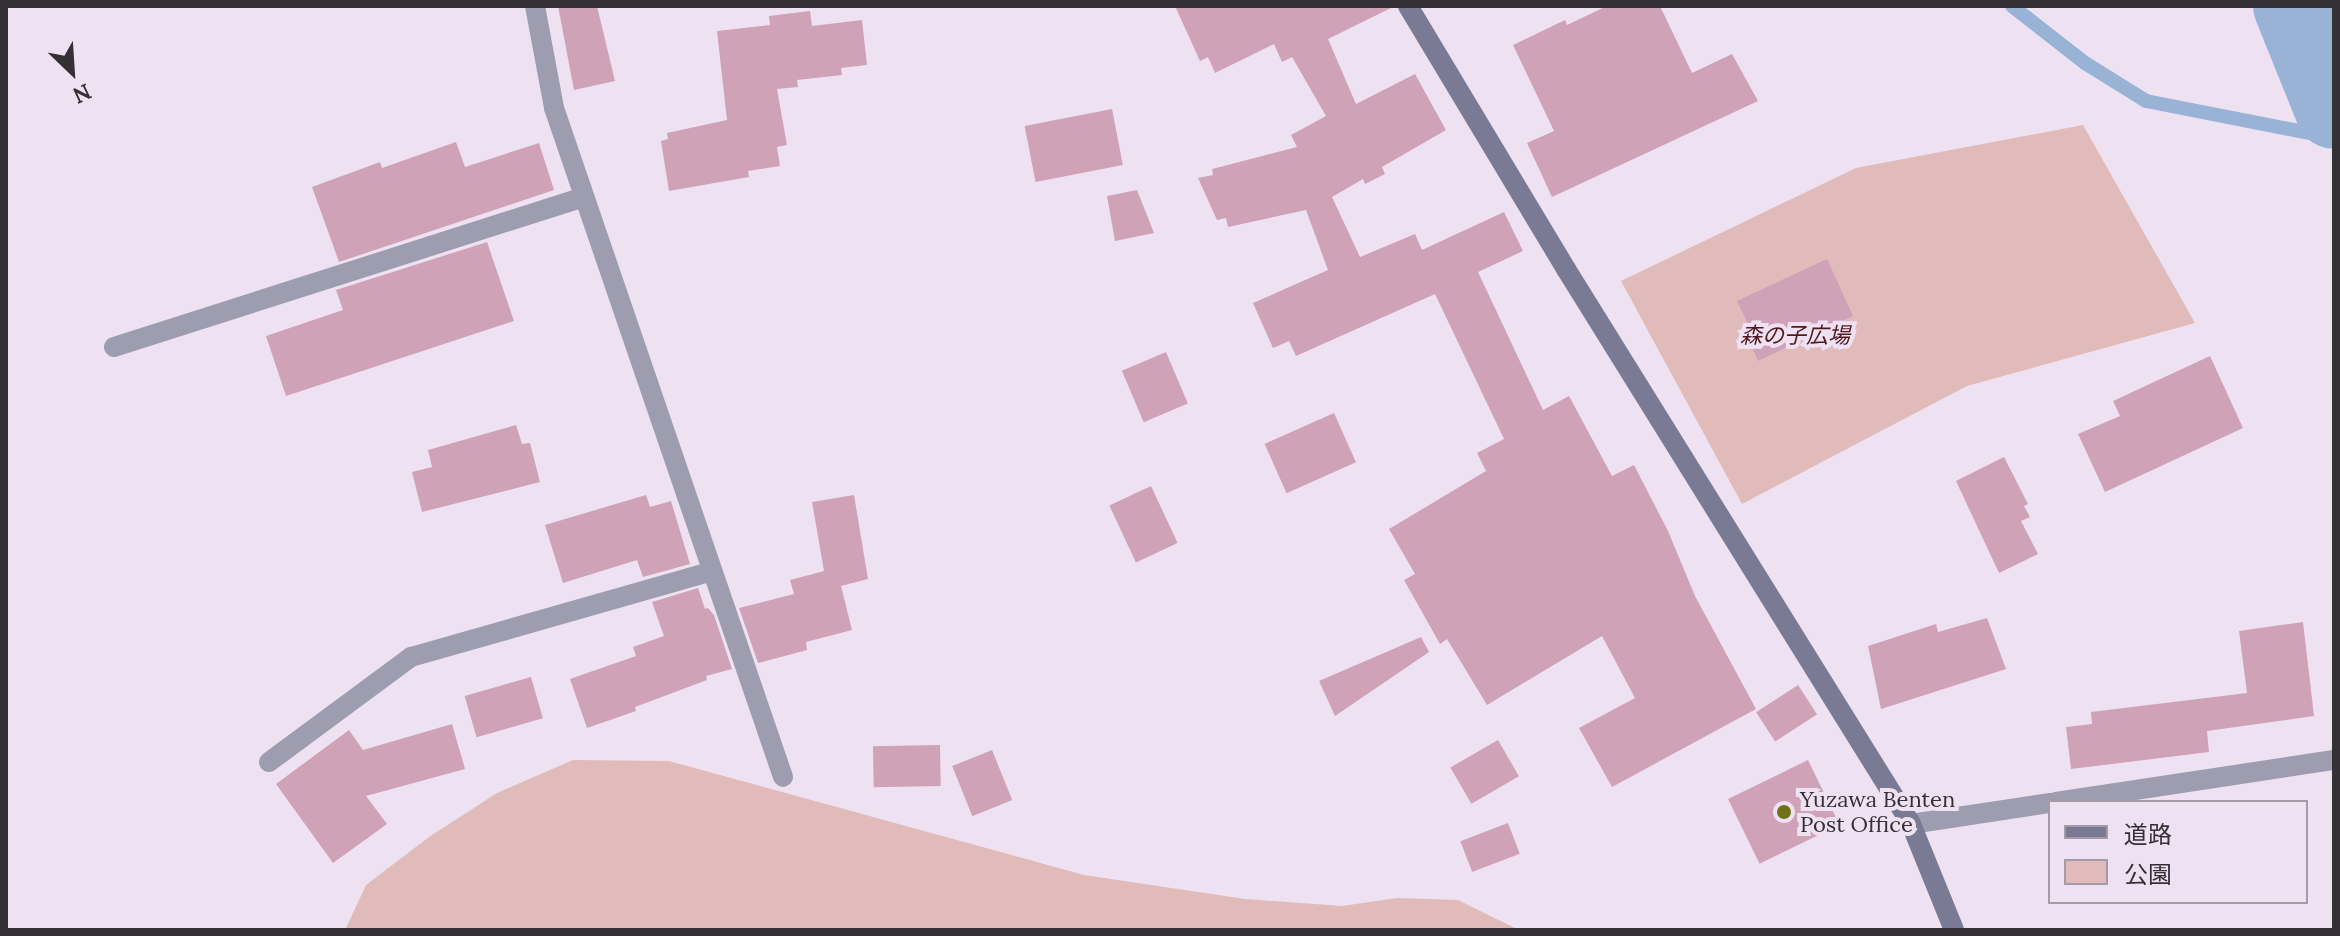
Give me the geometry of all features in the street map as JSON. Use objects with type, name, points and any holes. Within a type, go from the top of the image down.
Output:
[{"type":"street","points":[[535,6],[554,108],[783,777]]},
{"type":"street","points":[[1408,6],[1566,269],[1911,824],[1954,930]]},
{"type":"street","points":[[114,347],[584,197]]},
{"type":"street","points":[[269,762],[411,657],[712,571]]},
{"type":"street","points":[[2069,800],[2334,760]]},
{"type":"street","points":[[1911,824],[2048,803]]},
{"type":"green space","name":"森の子広場","points":[[2083,125],[2195,323],[1967,386],[1742,504],[1621,281],[1856,168]]},
{"type":"green space","points":[[573,760],[669,761],[1084,875],[1245,899],[1342,906],[1397,898],[1458,900],[1519,930],[345,930],[366,885],[429,837],[497,793]]},
{"type":"building","points":[[558,6],[597,6],[615,81],[574,90]]},
{"type":"building","points":[[1175,6],[1395,6],[1328,39],[1356,104],[1415,74],[1446,130],[1382,167],[1385,174],[1365,184],[1363,179],[1332,197],[1360,257],[1415,234],[1422,250],[1504,212],[1523,251],[1478,272],[1543,410],[1569,396],[1612,476],[1634,465],[1668,531],[1695,596],[1756,709],[1612,787],[1579,728],[1635,698],[1602,636],[1487,705],[1447,639],[1440,644],[1404,580],[1415,574],[1389,529],[1486,471],[1477,453],[1504,439],[1435,294],[1296,356],[1289,341],[1273,348],[1253,303],[1328,270],[1306,210],[1228,227],[1226,218],[1217,220],[1198,178],[1213,175],[1212,169],[1297,147],[1291,135],[1326,116],[1292,57],[1282,62],[1274,44],[1215,73],[1208,57],[1200,61]]},
{"type":"building","points":[[1607,6],[1660,6],[1692,73],[1732,54],[1758,101],[1552,197],[1527,143],[1554,131],[1513,45],[1565,20],[1567,25]]},
{"type":"building","points":[[810,11],[812,26],[862,20],[867,65],[841,68],[842,75],[797,80],[798,87],[777,89],[787,145],[777,147],[780,166],[748,171],[749,177],[669,191],[661,141],[668,139],[667,133],[727,120],[717,31],[770,25],[769,16]]},
{"type":"building","points":[[1112,109],[1123,165],[1036,182],[1025,126]]},
{"type":"building","points":[[456,142],[465,167],[539,143],[554,190],[339,262],[312,187],[380,162],[382,168]]},
{"type":"building","points":[[1137,190],[1154,233],[1115,241],[1107,196]]},
{"type":"building","points":[[487,242],[514,321],[286,396],[266,336],[343,310],[336,290]]},
{"type":"building","points":[[1827,259],[1853,316],[1758,361],[1744,330],[1750,328],[1737,301]]},
{"type":"building","points":[[1166,352],[1188,404],[1144,422],[1122,371]]},
{"type":"building","points":[[2210,356],[2243,428],[2105,492],[2078,434],[2120,416],[2113,401]]},
{"type":"building","points":[[1334,413],[1356,462],[1287,493],[1265,444]]},
{"type":"building","points":[[516,425],[522,444],[530,443],[540,482],[422,512],[412,472],[432,467],[428,450]]},
{"type":"building","points":[[2004,457],[2028,504],[2024,506],[2030,517],[2021,521],[2038,554],[1999,573],[1956,481]]},
{"type":"building","points":[[1151,486],[1178,543],[1136,563],[1109,505]]},
{"type":"building","points":[[646,495],[650,507],[671,501],[690,564],[643,577],[637,560],[563,583],[545,525]]},
{"type":"building","points":[[854,495],[868,579],[841,586],[852,630],[806,642],[807,650],[758,663],[739,608],[794,594],[790,580],[824,571],[812,502]]},
{"type":"building","points":[[698,588],[705,609],[708,608],[714,615],[732,669],[706,676],[707,680],[635,707],[636,711],[587,728],[570,679],[636,656],[633,647],[664,636],[652,602]]},
{"type":"building","points":[[1987,618],[2006,669],[1881,709],[1868,646],[1936,624],[1938,632]]},
{"type":"building","points":[[2303,622],[2314,716],[2207,731],[2209,752],[2071,769],[2066,727],[2092,724],[2091,712],[2247,693],[2239,631]]},
{"type":"building","points":[[1421,637],[1429,652],[1335,716],[1319,681]]},
{"type":"building","points":[[531,677],[543,718],[477,737],[465,696]]},
{"type":"building","points":[[1798,685],[1817,714],[1775,742],[1756,712]]},
{"type":"building","points":[[452,724],[465,769],[366,796],[387,824],[333,863],[276,784],[349,730],[363,750]]},
{"type":"building","points":[[1498,740],[1519,776],[1471,804],[1450,768]]},
{"type":"building","points":[[940,745],[941,786],[874,787],[873,746]]},
{"type":"building","points":[[992,750],[1012,800],[972,816],[952,766]]},
{"type":"building","points":[[1808,760],[1840,825],[1760,864],[1728,799]]},
{"type":"building","points":[[1508,823],[1520,854],[1472,872],[1460,841]]},
{"type":"waterway","points":[[2012,6],[2085,63],[2146,101],[2334,138]]},
{"type":"waterway","points":[[2292,6],[2334,110]]},
{"type":"place","name":"Yuzawa Benten Post Office","points":[[1784,812]]}]
